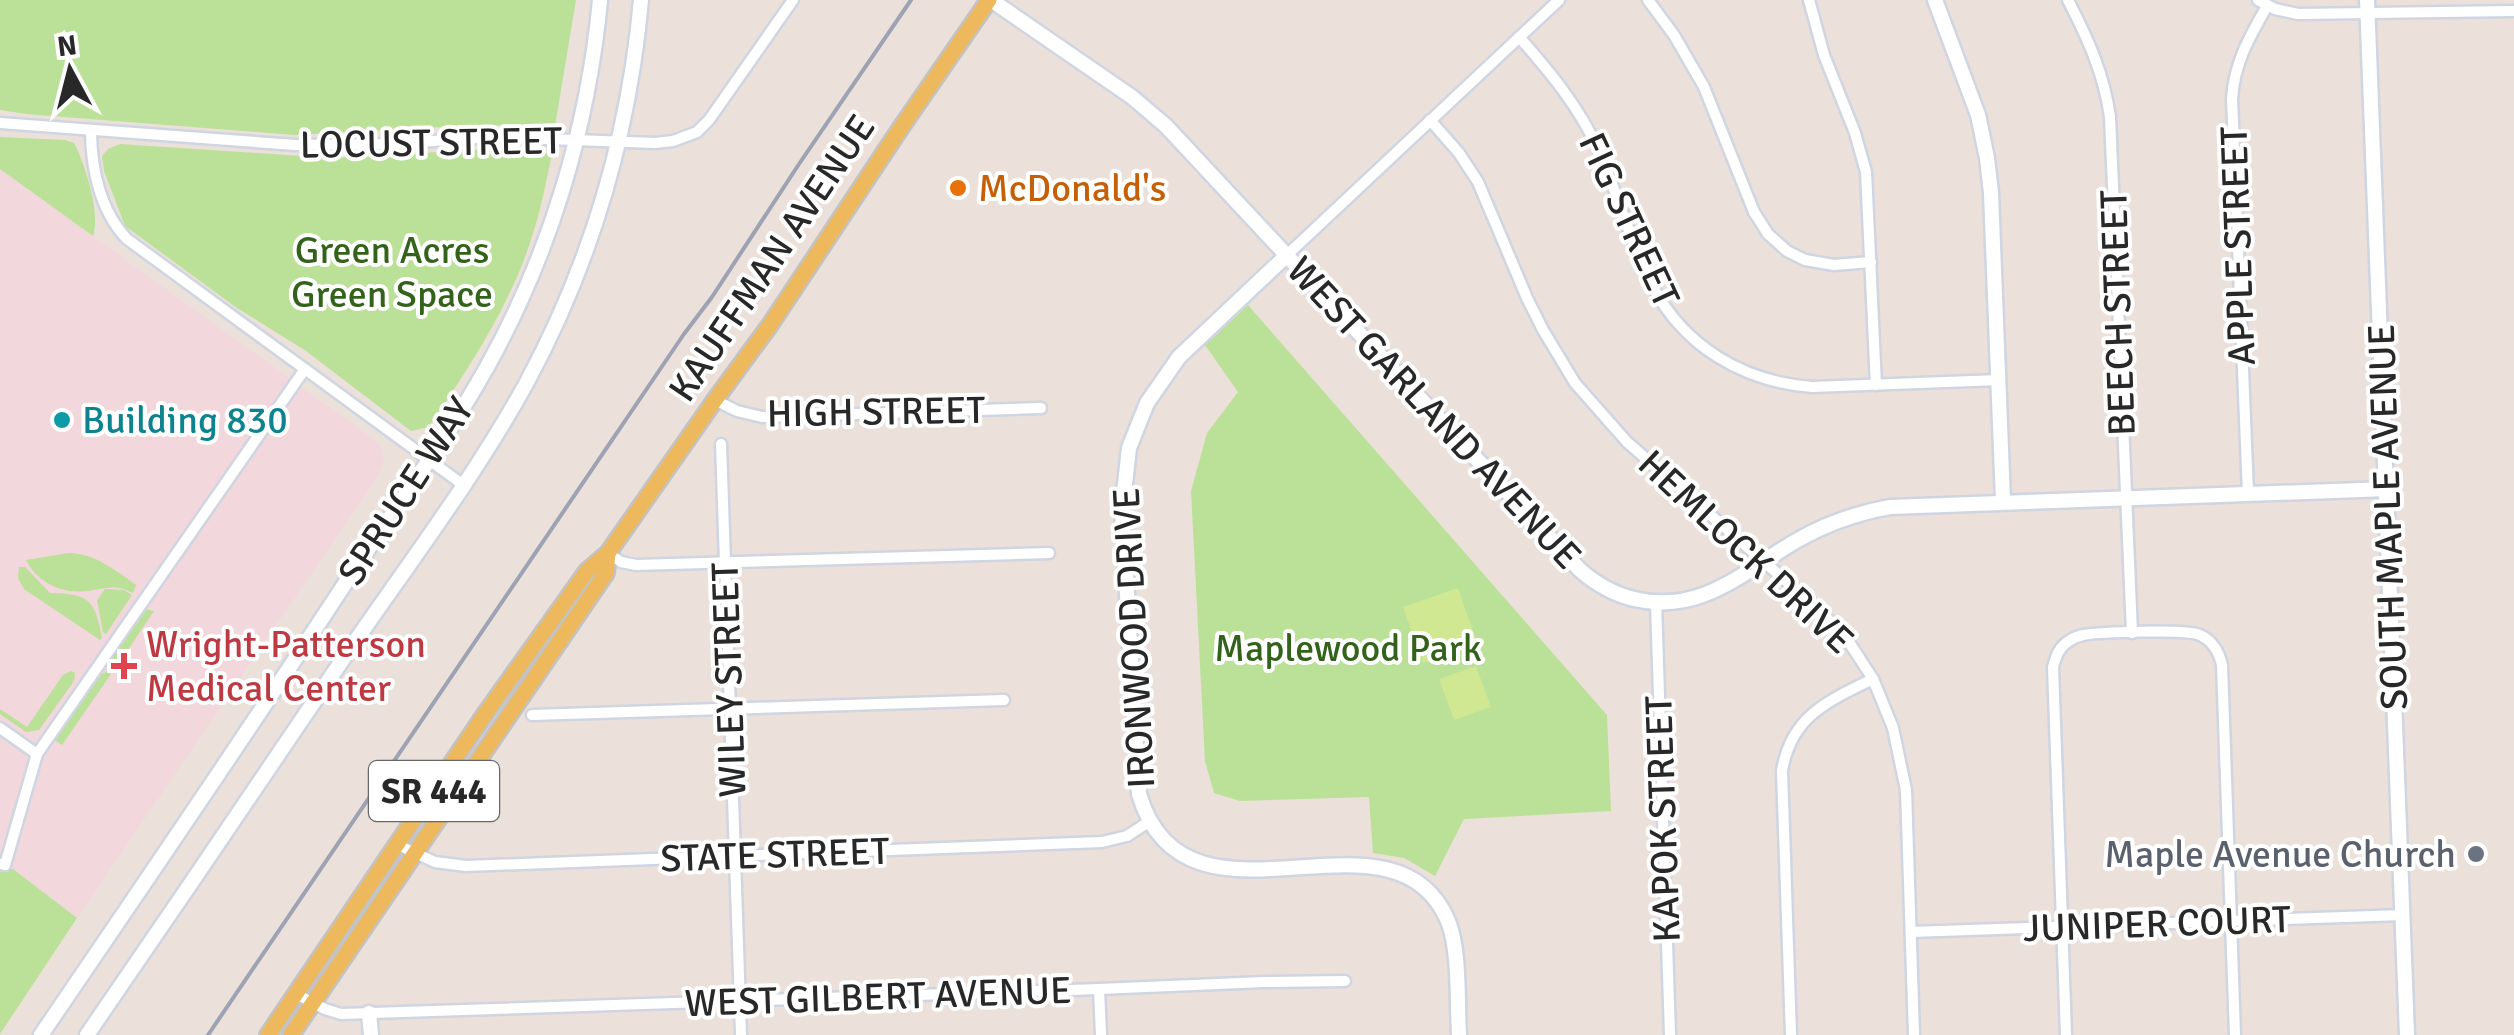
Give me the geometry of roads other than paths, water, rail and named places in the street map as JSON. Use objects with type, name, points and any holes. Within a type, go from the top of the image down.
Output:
[{"type":"main road","name":"KAUFFMAN AVENUE","points":[[268,1035],[575,587],[608,554],[770,326],[990,0]]},
{"type":"main road","name":"KAUFFMAN AVENUE","points":[[291,1035],[606,573],[608,554]]},
{"type":"street","name":"SPRUCE WAY","points":[[41,1035],[429,461],[488,365],[523,295],[552,221],[576,141],[592,66],[600,0]]},
{"type":"street","name":"SPRUCE WAY","points":[[87,1035],[462,484],[527,382],[585,256],[619,143],[641,0]]},
{"type":"street","name":"LOCUST STREET","points":[[0,123],[296,145],[492,137],[619,143],[673,141],[697,132],[709,120],[793,0]]},
{"type":"street","name":"WEST GARLAND AVENUE","points":[[990,0],[1166,126],[1580,570],[1614,592],[1656,603],[1704,596],[1809,534],[1869,511],[1912,504],[2388,489]]},
{"type":"street","name":"IRONWOOD DRIVE","points":[[1459,1035],[1452,933],[1436,902],[1411,878],[1372,866],[1223,870],[1183,854],[1150,821],[1137,784],[1122,511],[1126,460],[1140,418],[1179,357],[1559,0]]},
{"type":"street","points":[[1648,0],[1704,87],[1754,212],[1768,234],[1805,260],[1834,265],[1871,262]]},
{"type":"street","points":[[1809,0],[1824,54],[1864,160],[1876,385]]},
{"type":"street","points":[[1935,0],[1978,115],[1988,158],[2003,502]]},
{"type":"street","name":"BEECH STREET","points":[[2068,0],[2096,56],[2110,117],[2132,633]]},
{"type":"street","points":[[2263,3],[2298,14],[2368,8],[2514,11]]},
{"type":"street","name":"APPLE STREET","points":[[2248,493],[2232,99],[2240,55],[2263,3]]},
{"type":"street","name":"SOUTH MAPLE AVENUE","points":[[2368,8],[2407,1035]]},
{"type":"street","name":"FIG STREET","points":[[1519,37],[1556,80],[1586,124],[1652,285],[1667,310],[1692,338],[1728,364],[1756,377],[1812,388],[1999,380]]},
{"type":"street","name":"HEMLOCK DRIVE","points":[[1430,120],[1478,182],[1527,298],[1575,383],[1627,442],[1834,625],[1873,679],[1893,728],[1904,776],[1914,1035]]},
{"type":"street","points":[[91,130],[91,154],[103,200],[115,226],[127,239],[462,484]]},
{"type":"street","points":[[3,865],[38,754],[305,368]]},
{"type":"street","name":"HIGH STREET","points":[[714,400],[762,418],[1040,408]]},
{"type":"street","name":"WILEY STREET","points":[[721,444],[741,1035]]},
{"type":"street","points":[[608,554],[636,566],[1049,553]]},
{"type":"street","name":"KAPOK STREET","points":[[1656,603],[1670,1035]]},
{"type":"street","points":[[2066,1035],[2055,658],[2065,643],[2082,635],[2194,632],[2210,642],[2220,657],[2234,1035]]},
{"type":"street","points":[[1792,1035],[1784,761],[1797,730],[1814,711],[1873,679]]},
{"type":"street","points":[[532,715],[1004,700]]},
{"type":"street","points":[[0,728],[38,754]]},
{"type":"street","name":"STATE STREET","points":[[398,845],[436,862],[466,866],[1102,842],[1128,836],[1150,821]]},
{"type":"street","name":"JUNIPER COURT","points":[[1911,932],[2403,915]]},
{"type":"street","name":"WEST GILBERT AVENUE","points":[[296,994],[341,1014],[1345,981]]},
{"type":"street","points":[[1099,990],[1101,1035]]},
{"type":"street","points":[[369,1013],[371,1035]]},
{"type":"railway","points":[[208,1035],[911,0]]},
{"type":"place","name":"McDonald's","points":[[958,188]]},
{"type":"place","name":"Building 830","points":[[62,420]]},
{"type":"place","name":"Wright-Patterson Medical Center","points":[[124,666]]},
{"type":"place","name":"Maple Avenue Church","points":[[2476,854]]},
{"type":"park label","name":"Green Acres Green Space","points":[[392,272]]},
{"type":"park label","name":"Maplewood Park","points":[[1348,648]]}]
